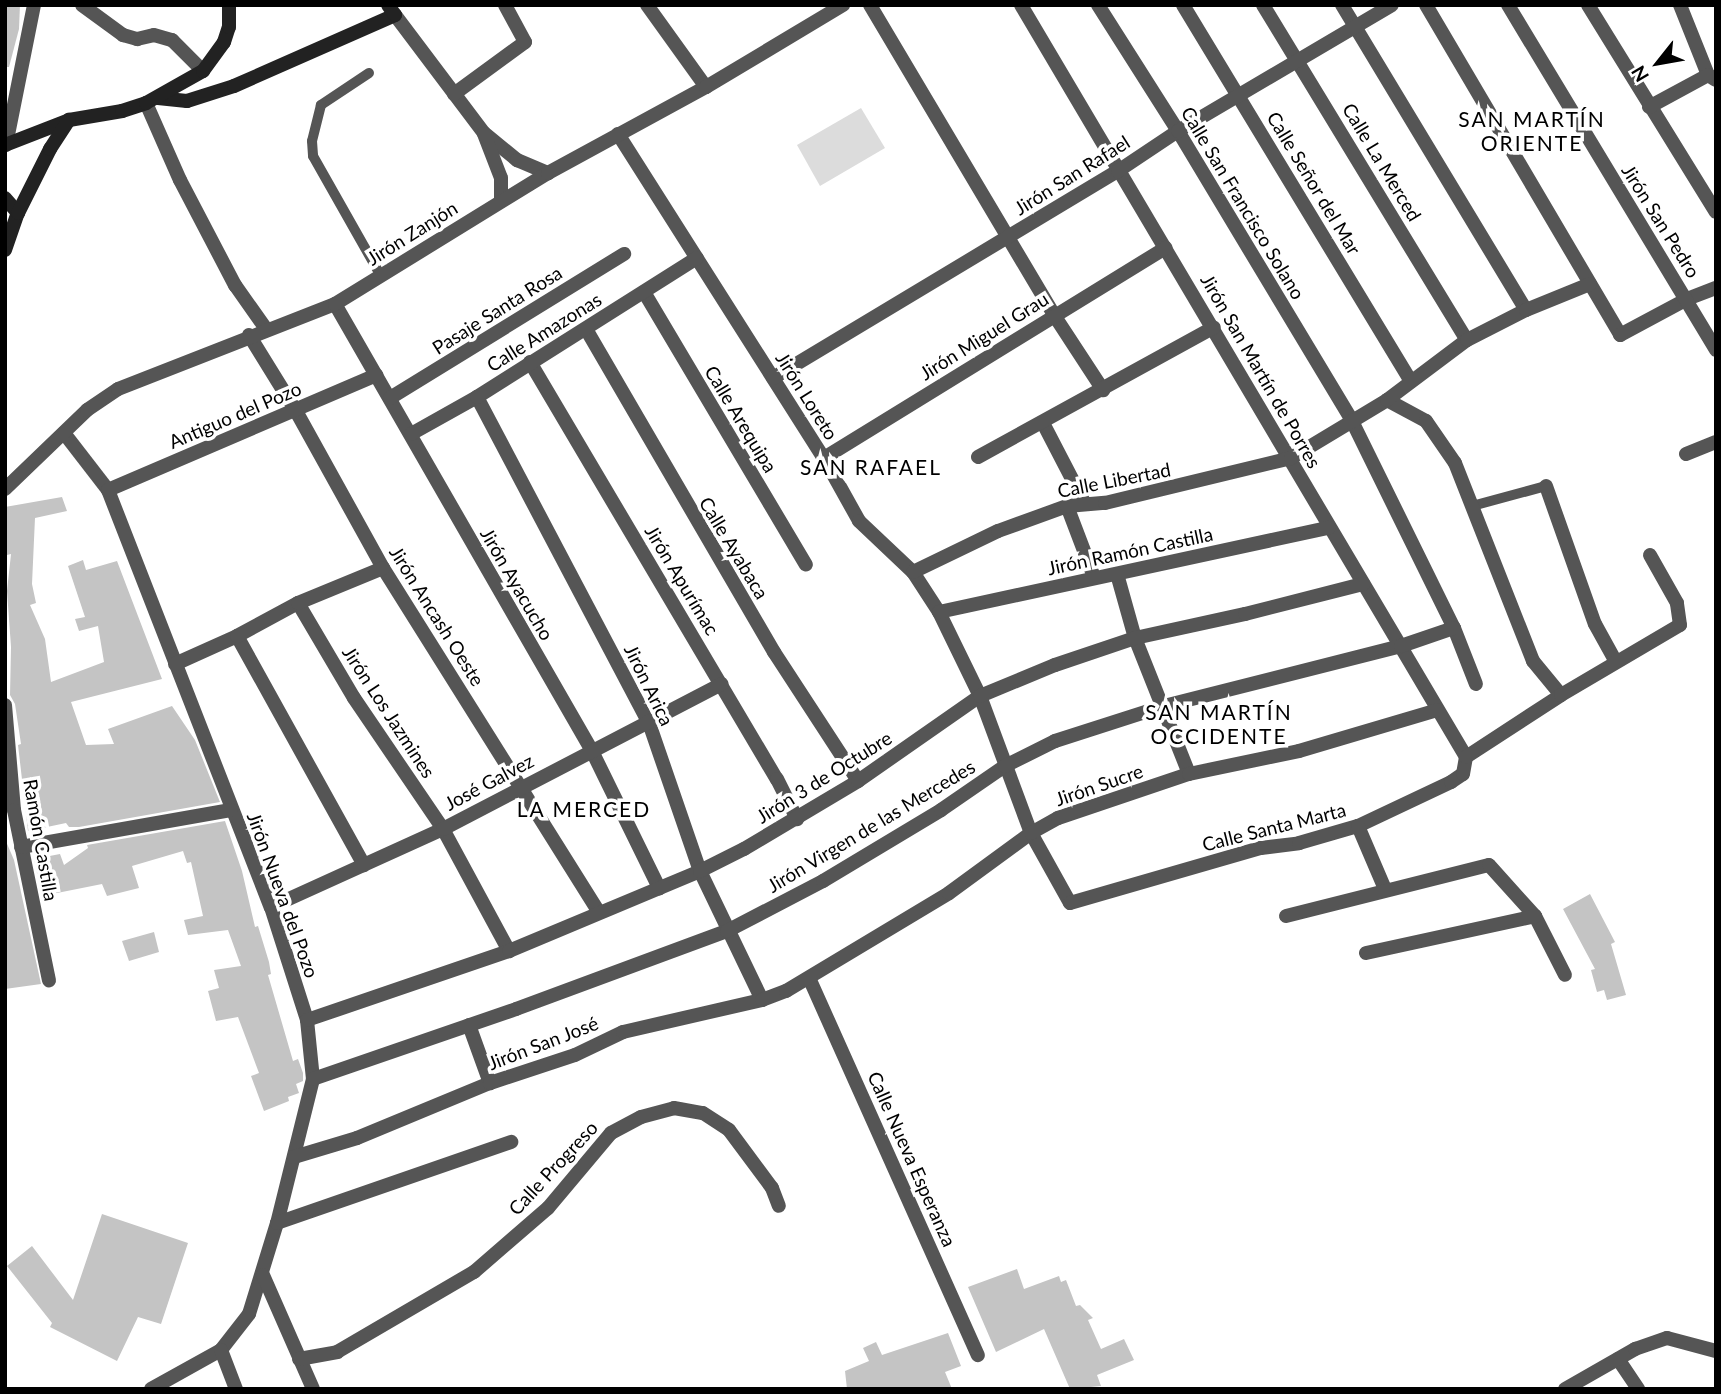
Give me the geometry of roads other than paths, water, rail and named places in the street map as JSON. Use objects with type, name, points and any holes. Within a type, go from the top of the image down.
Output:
[{"type":"main road","points":[[6,145],[69,120],[122,111],[152,101],[203,72],[224,42],[229,27],[229,5]]},
{"type":"main road","points":[[152,101],[187,101],[209,96],[391,10]]},
{"type":"main road","points":[[5,250],[18,213],[50,149],[69,120]]},
{"type":"main road","points":[[5,198],[18,213]]},
{"type":"street","points":[[6,145],[34,5]]},
{"type":"street","points":[[82,5],[123,35],[137,39],[153,35],[172,40],[203,72]]},
{"type":"street","points":[[454,94],[525,42],[505,5]]},
{"type":"street","points":[[647,5],[706,87]]},
{"type":"street","name":"Jirón Zanjón","points":[[5,489],[87,410],[118,389],[335,303],[548,173],[706,87],[844,5]]},
{"type":"street","points":[[870,5],[1054,316],[1103,390]]},
{"type":"street","name":"Jirón San Martín de Porres","points":[[1021,5],[1118,171],[1214,327],[1329,528],[1466,757]]},
{"type":"street","name":"Calle San Francisco Solano","points":[[1098,5],[1178,131],[1352,421],[1454,628],[1476,684]]},
{"type":"street","name":"Calle Señor del Mar","points":[[1183,5],[1411,381]]},
{"type":"street","name":"Calle La Merced","points":[[1263,5],[1467,340]]},
{"type":"street","points":[[1342,5],[1526,310]]},
{"type":"street","name":"Jirón San Rafael","points":[[773,378],[1118,171],[1178,131],[1392,5]]},
{"type":"street","points":[[1426,5],[1620,335],[1687,299],[1716,288]]},
{"type":"street","name":"Jirón San Pedro","points":[[1508,5],[1716,351]]},
{"type":"street","points":[[1588,5],[1716,212]]},
{"type":"street","points":[[1649,107],[1712,77],[1680,5]]},
{"type":"street","points":[[391,10],[484,133],[517,160],[548,173]]},
{"type":"street","points":[[152,101],[180,180],[235,285],[267,329]]},
{"type":"street","points":[[484,133],[501,178],[501,201]]},
{"type":"street","name":"Jirón Loreto","points":[[618,134],[824,458],[859,521],[913,572],[939,612],[981,696],[1031,833],[1070,904]]},
{"type":"street","name":"Jirón Miguel Grau","points":[[824,458],[1166,248]]},
{"type":"street","name":"Pasaje Santa Rosa","points":[[390,398],[624,254]]},
{"type":"street","name":"Calle Amazonas","points":[[411,435],[477,397],[697,258]]},
{"type":"street","name":"Calle Libertad","points":[[913,572],[998,531],[1067,506],[1184,486],[1291,458],[1387,400],[1467,340],[1526,310],[1590,284]]},
{"type":"street","name":"Calle Arequipa","points":[[644,292],[806,565]]},
{"type":"street","name":"Jirón Ayacucho","points":[[335,303],[515,621],[593,751],[659,888]]},
{"type":"street","points":[[978,457],[1043,424],[1214,327]]},
{"type":"street","name":"Calle Ayabaca","points":[[586,329],[768,640],[858,781]]},
{"type":"street","name":"Jirón Ancash Oeste","points":[[249,335],[296,411],[383,568],[599,912]]},
{"type":"street","name":"Jirón Apurímac","points":[[530,362],[722,684],[797,819]]},
{"type":"street","name":"Antiguo del Pozo","points":[[108,490],[376,375]]},
{"type":"street","name":"Jirón Arica","points":[[477,397],[649,723],[700,871],[762,1000]]},
{"type":"street","points":[[1387,400],[1426,421],[1455,463],[1533,661],[1561,695]]},
{"type":"street","points":[[1043,424],[1084,505]]},
{"type":"street","name":"Jirón Nueva del Pozo","points":[[64,433],[108,490],[271,907],[307,1020],[313,1079],[263,1275],[248,1314],[220,1350],[173,1384],[151,1389]]},
{"type":"street","points":[[1686,454],[1716,442]]},
{"type":"street","points":[[1546,486],[1595,624],[1616,662]]},
{"type":"street","points":[[1067,506],[1094,577]]},
{"type":"street","name":"Jirón Ramón Castilla","points":[[939,612],[1329,528]]},
{"type":"street","points":[[1466,757],[1561,695],[1680,625],[1677,603],[1650,555]]},
{"type":"street","points":[[175,664],[237,636],[298,603],[383,568]]},
{"type":"street","points":[[1117,574],[1136,638],[1189,774]]},
{"type":"street","name":"Jirón 3 de Octubre","points":[[307,1020],[509,951],[700,871],[797,819],[858,781],[981,696],[1055,665],[1136,638],[1363,583]]},
{"type":"street","name":"Jirón Los Jazmines","points":[[298,603],[354,698],[443,829],[509,951]]},
{"type":"street","name":"Jirón Virgen de las Mercedes","points":[[313,1079],[727,931],[870,853],[1005,766],[1055,741],[1164,706],[1401,646],[1454,628]]},
{"type":"street","points":[[237,636],[365,865]]},
{"type":"street","name":"José Galvez","points":[[271,907],[443,829],[521,786],[722,684]]},
{"type":"street","name":"Ramón Castilla","points":[[5,705],[10,811],[21,847],[49,980]]},
{"type":"street","name":"Jirón Sucre","points":[[810,980],[949,893],[1031,833],[1079,810],[1189,774],[1299,751],[1437,710]]},
{"type":"street","name":"Calle Santa Marta","points":[[1070,904],[1261,848],[1299,843],[1358,826],[1451,782],[1463,774],[1466,757]]},
{"type":"street","points":[[21,847],[231,810]]},
{"type":"street","points":[[1358,826],[1385,889]]},
{"type":"street","points":[[1286,916],[1489,865],[1535,916],[1565,975]]},
{"type":"street","points":[[1366,953],[1535,916]]},
{"type":"street","name":"Jirón San José","points":[[294,1157],[357,1138],[490,1083],[544,1067],[644,1026],[762,1000],[810,980]]},
{"type":"street","name":"Calle Nueva Esperanza","points":[[810,980],[978,1355]]},
{"type":"street","points":[[469,1025],[490,1083]]},
{"type":"street","name":"Calle Progreso","points":[[299,1359],[337,1352],[474,1272],[548,1208],[611,1133],[640,1117],[674,1108],[703,1113],[729,1130],[772,1188],[779,1206]]},
{"type":"street","points":[[277,1223],[511,1142]]},
{"type":"street","points":[[263,1275],[313,1389]]},
{"type":"street","points":[[1565,1389],[1618,1359],[1667,1338],[1716,1351]]},
{"type":"street","points":[[220,1350],[236,1389]]},
{"type":"street","points":[[1618,1359],[1637,1389]]},
{"type":"lane","points":[[369,73],[321,105],[312,141],[313,156],[381,276]]},
{"type":"lane","points":[[1472,506],[1546,486]]},
{"type":"district","name":"SAN MARTÍN ORIENTE","points":[[1532,131]]},
{"type":"district","name":"SAN RAFAEL","points":[[871,467]]},
{"type":"district","name":"SAN MARTÍN OCCIDENTE","points":[[1219,724]]},
{"type":"district","name":"LA MERCED","points":[[584,809]]}]
